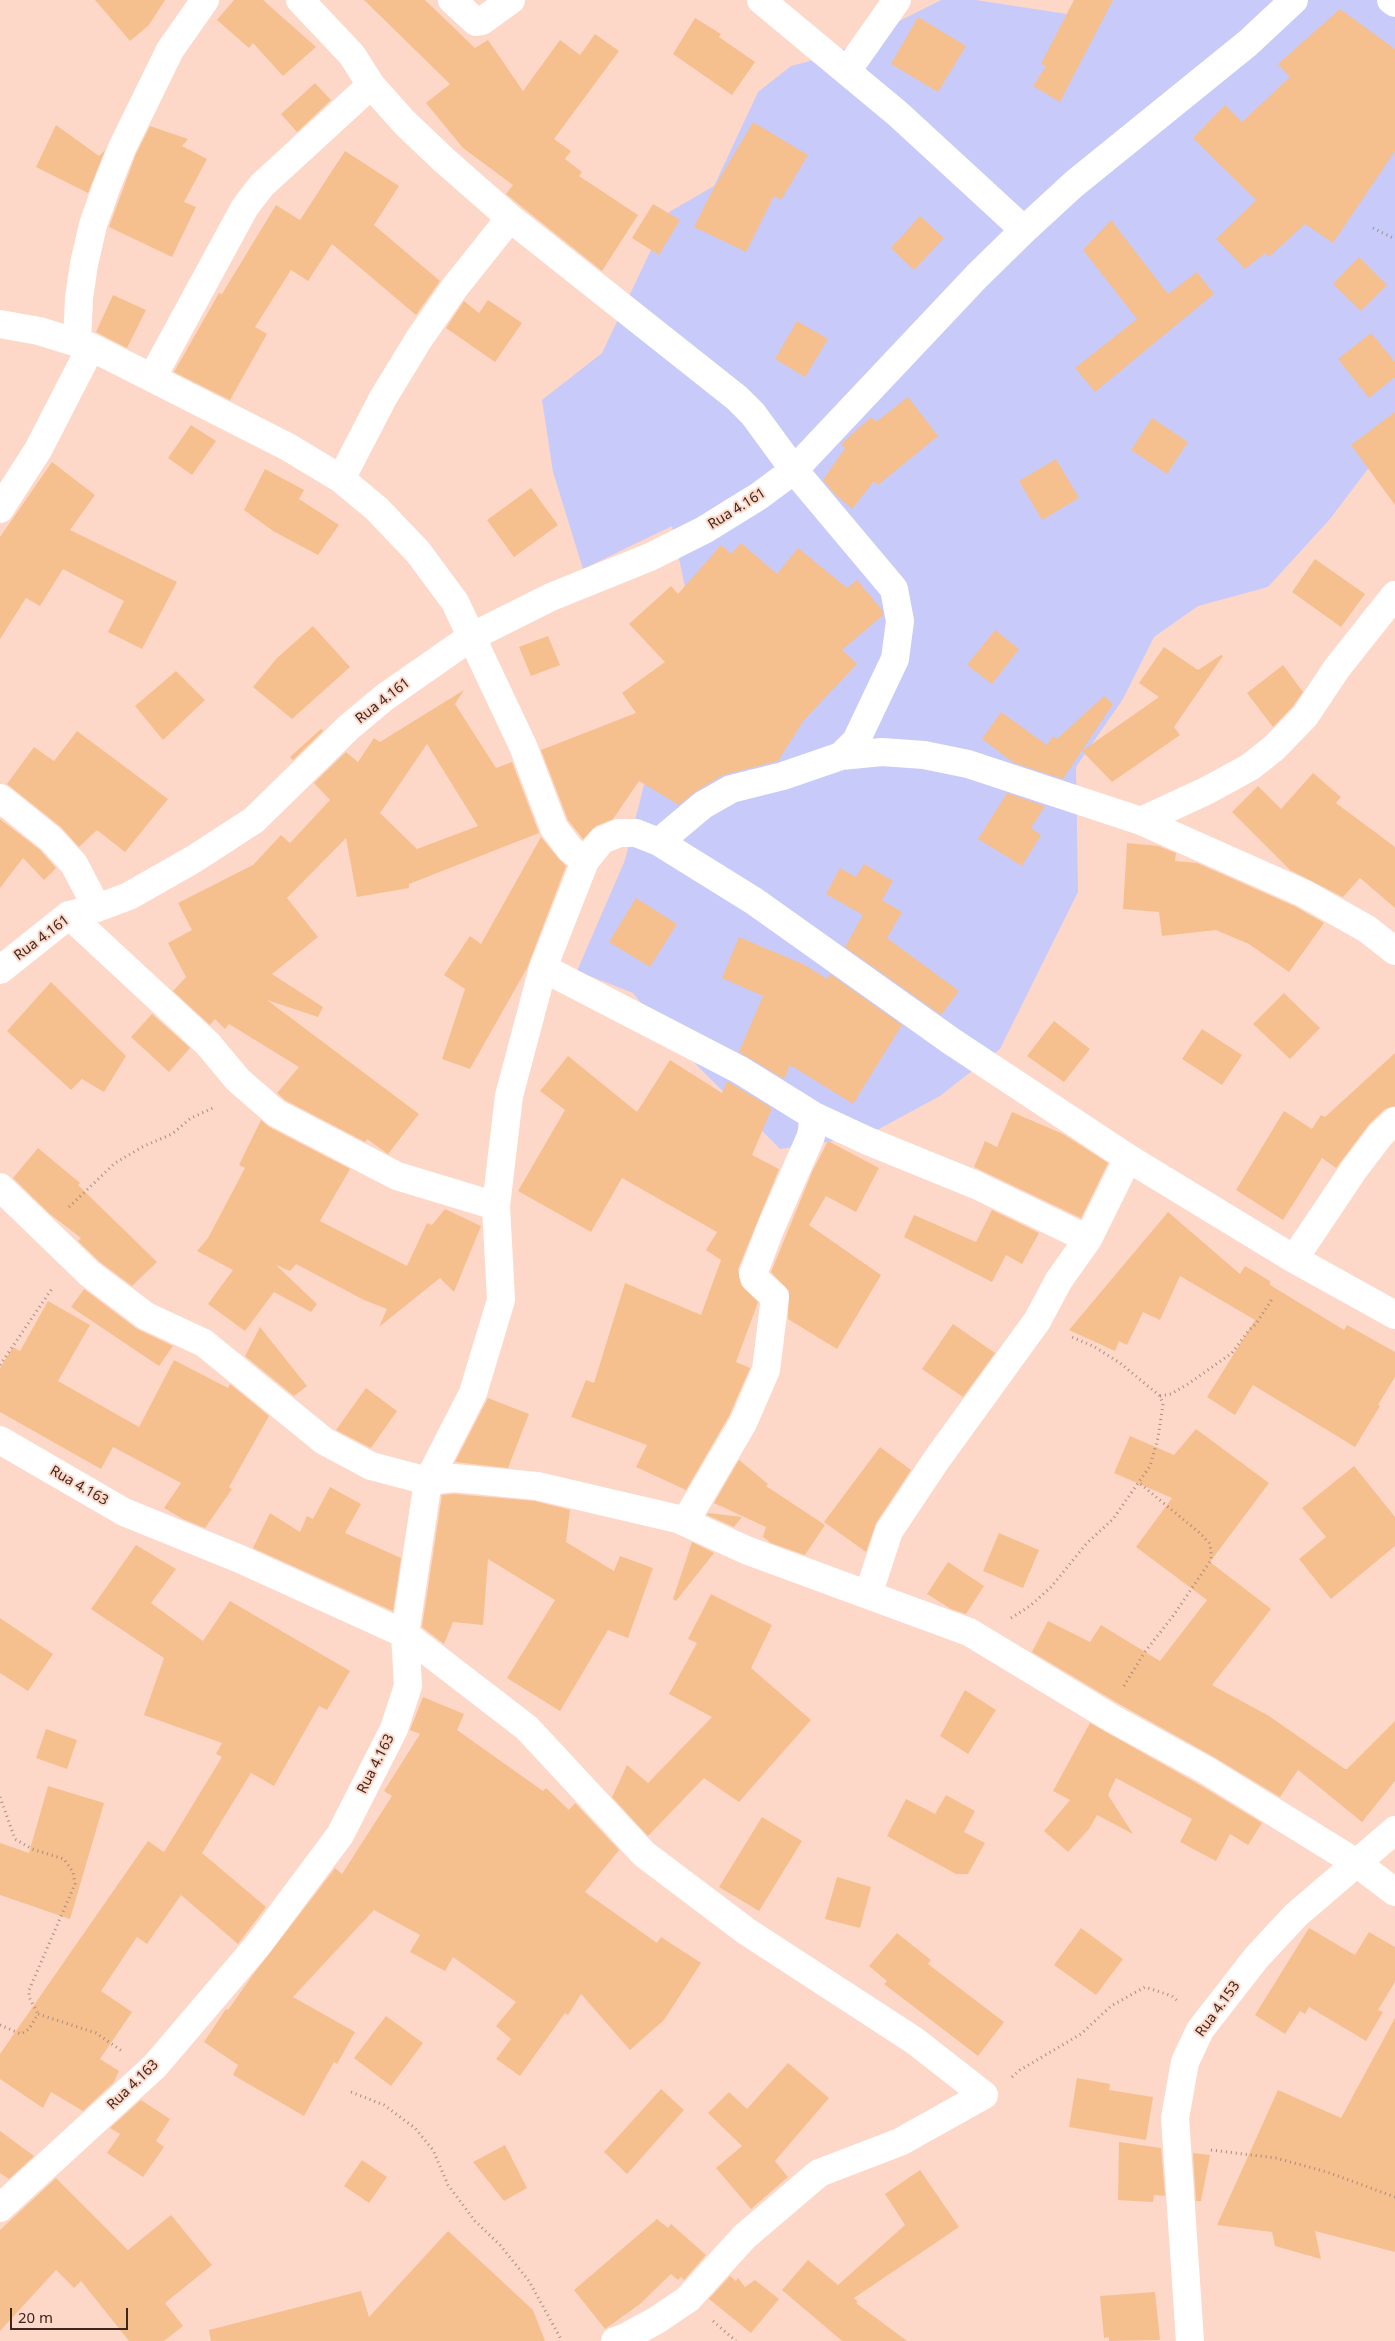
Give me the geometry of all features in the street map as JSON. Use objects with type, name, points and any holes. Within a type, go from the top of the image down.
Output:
[{"type":"street","points":[[0,509],[38,450],[84,344],[79,298],[84,264],[93,226],[122,148],[170,50],[204,0]]},
{"type":"street","points":[[300,0],[352,55],[371,85],[405,124],[510,218],[737,398],[753,414],[794,470],[894,589],[900,621],[895,659],[856,741],[841,756]]},
{"type":"street","points":[[452,0],[476,22],[482,21],[511,0]]},
{"type":"street","points":[[761,0],[898,114],[1024,230]]},
{"type":"street","points":[[848,71],[897,0]]},
{"type":"street","name":"Rua 4.161","points":[[0,970],[69,915],[97,908],[129,896],[186,864],[254,820],[356,721],[470,637],[551,597],[668,548],[759,496],[794,470],[971,283],[1024,230],[1074,184],[1248,42],[1294,0]]},
{"type":"street","points":[[1391,0],[1395,3]]},
{"type":"street","points":[[152,378],[245,207],[268,179],[371,85]]},
{"type":"street","points":[[341,479],[383,398],[419,339],[456,287],[510,218]]},
{"type":"street","points":[[0,324],[39,331],[84,344],[288,447],[341,479],[377,509],[418,552],[455,602],[523,746],[554,828],[570,849],[586,861]]},
{"type":"street","points":[[1141,821],[1206,791],[1250,767],[1274,748],[1305,716],[1337,668],[1395,595]]},
{"type":"street","points":[[659,842],[703,805],[731,789],[783,776],[841,756],[882,752],[924,755],[968,764],[1141,821],[1303,893],[1366,928],[1395,952]]},
{"type":"street","points":[[0,798],[51,839],[74,864],[97,908]]},
{"type":"street","points":[[616,2341],[657,2320],[688,2299],[744,2237],[819,2173],[900,2142],[984,2095],[915,2041],[746,1931],[644,1854],[527,1728],[405,1634],[428,1481],[473,1393],[502,1300],[496,1206],[509,1096],[543,968],[586,861],[602,840],[619,833],[636,833],[659,842],[754,901],[951,1041],[1128,1158],[1294,1259],[1395,1315]]},
{"type":"street","points":[[69,915],[208,1044],[238,1080],[276,1113],[397,1176],[496,1206]]},
{"type":"street","points":[[543,968],[740,1070],[814,1116],[868,1142],[976,1186],[1088,1239]]},
{"type":"street","points":[[685,1522],[743,1423],[766,1370],[776,1297],[755,1280],[753,1274],[770,1227],[811,1136],[814,1116]]},
{"type":"street","points":[[1294,1259],[1355,1168],[1381,1134],[1395,1121]]},
{"type":"street","points":[[868,1595],[889,1531],[937,1459],[1037,1321],[1059,1280],[1088,1239],[1128,1158]]},
{"type":"street","points":[[0,1187],[90,1274],[146,1316],[204,1343],[324,1441],[371,1466],[428,1481],[454,1478],[537,1486],[678,1519],[746,1550],[969,1632],[1114,1719],[1206,1770],[1358,1864],[1395,1892]]},
{"type":"street","name":"Rua 4.163","points":[[0,1440],[124,1512],[240,1558],[405,1634],[408,1686],[394,1729],[340,1835],[258,1945],[155,2066],[0,2208]]},
{"type":"street","name":"Rua 4.153","points":[[1190,2341],[1175,2118],[1185,2062],[1200,2030],[1256,1958],[1296,1915],[1358,1864],[1395,1830]]},
{"type":"path","points":[[1373,228],[1395,239]]},
{"type":"path","points":[[46,1232],[90,1184],[115,1163],[172,1134],[191,1118],[216,1106],[238,1080]]},
{"type":"path","points":[[0,1365],[74,1258]]},
{"type":"path","points":[[1160,1396],[1171,1394],[1232,1354],[1249,1330],[1256,1324],[1272,1299]]},
{"type":"path","points":[[984,1640],[1004,1622],[1030,1606],[1051,1586],[1086,1543],[1113,1519],[1150,1466],[1158,1438],[1163,1404],[1160,1396],[1120,1364],[1093,1346],[1037,1321]]},
{"type":"path","points":[[1114,1719],[1113,1710],[1127,1678],[1211,1560],[1209,1543],[1201,1534],[1138,1482]]},
{"type":"path","points":[[0,1797],[15,1838],[32,1849],[64,1860],[73,1872],[75,1884],[29,1990],[28,1997],[38,2014],[96,2033],[122,2050],[148,2060],[155,2066]]},
{"type":"path","points":[[984,2095],[1008,2082],[1020,2070],[1080,2034],[1111,2006],[1145,1988],[1172,1996],[1188,2011],[1200,2030]]},
{"type":"path","points":[[0,2025],[21,2034],[28,2029],[38,2014]]},
{"type":"path","points":[[351,2092],[384,2105],[421,2135],[433,2150],[448,2185],[475,2221],[500,2245],[528,2281],[562,2341]]},
{"type":"path","points":[[1178,2152],[1219,2150],[1276,2158],[1326,2172],[1395,2197]]},
{"type":"shaded area","points":[[941,0],[976,0],[1067,14],[1087,0],[1395,0],[1395,433],[1330,519],[1268,587],[1198,606],[1154,637],[1123,699],[1076,767],[1078,892],[1000,1049],[940,1096],[866,1136],[780,1149],[666,1034],[633,993],[577,971],[625,860],[689,606],[672,526],[583,569],[553,472],[542,400],[602,353],[669,212],[714,186],[758,92],[791,66],[832,55]]},
{"type":"building","points":[[95,0],[165,0],[149,25],[130,41]]},
{"type":"building","points":[[234,0],[263,0],[316,47],[283,76],[253,43],[249,48],[217,20]]},
{"type":"building","points":[[364,0],[425,0],[475,48],[488,40],[523,91],[560,40],[580,55],[595,34],[619,51],[554,139],[571,151],[565,159],[582,172],[579,176],[638,215],[602,271],[506,194],[513,185],[463,148],[426,103],[450,84]]},
{"type":"building","points":[[1074,0],[1113,0],[1060,102],[1033,86],[1046,66],[1041,64]]},
{"type":"building","points":[[1340,9],[1395,49],[1395,151],[1333,243],[1305,224],[1269,257],[1265,253],[1245,269],[1216,239],[1256,200],[1193,138],[1225,105],[1242,122],[1290,77],[1278,64]]},
{"type":"building","points":[[918,17],[966,46],[938,92],[891,64]]},
{"type":"building","points":[[695,18],[721,34],[719,37],[755,62],[732,95],[673,54]]},
{"type":"building","points":[[315,83],[331,100],[297,132],[281,114]]},
{"type":"building","points":[[753,122],[808,155],[781,200],[774,196],[746,252],[694,227],[711,193]]},
{"type":"building","points":[[56,125],[99,156],[105,150],[88,193],[36,167]]},
{"type":"building","points":[[150,126],[188,139],[182,146],[207,159],[184,202],[196,207],[172,257],[109,227],[136,154]]},
{"type":"building","points":[[345,151],[399,186],[374,225],[440,281],[416,315],[332,244],[308,281],[291,270],[255,327],[267,334],[230,400],[174,372],[219,293],[222,294],[276,205],[300,220]]},
{"type":"building","points":[[653,204],[680,220],[659,255],[632,238]]},
{"type":"building","points":[[920,216],[944,238],[914,270],[891,248]]},
{"type":"building","points":[[1111,220],[1168,294],[1197,272],[1214,294],[1095,392],[1075,368],[1137,319],[1083,250]]},
{"type":"building","points":[[1359,257],[1387,285],[1361,311],[1333,284]]},
{"type":"building","points":[[113,295],[146,310],[127,348],[96,332]]},
{"type":"building","points":[[488,300],[522,323],[495,362],[446,328],[464,301],[479,313]]},
{"type":"building","points":[[797,321],[828,339],[805,377],[775,359]]},
{"type":"building","points":[[1371,333],[1395,362],[1395,377],[1369,398],[1338,359]]},
{"type":"building","points":[[908,397],[938,436],[878,485],[874,481],[852,509],[823,480],[845,448],[841,444],[871,417],[876,422]]},
{"type":"building","points":[[1395,412],[1395,505],[1351,445]]},
{"type":"building","points":[[1152,418],[1188,442],[1167,474],[1131,450]]},
{"type":"building","points":[[191,425],[216,441],[192,475],[168,458]]},
{"type":"building","points":[[1056,459],[1079,498],[1042,520],[1019,481]]},
{"type":"building","points":[[52,462],[95,495],[70,530],[177,582],[142,649],[108,632],[124,601],[63,569],[40,606],[26,598],[0,639],[0,537]]},
{"type":"building","points":[[265,469],[304,490],[299,499],[339,525],[318,555],[273,531],[244,510]]},
{"type":"building","points":[[531,488],[558,525],[514,557],[487,520]]},
{"type":"building","points":[[741,543],[777,574],[798,548],[847,588],[857,580],[882,610],[883,615],[842,650],[857,664],[804,720],[778,761],[723,775],[695,792],[679,805],[639,781],[613,819],[596,826],[583,839],[568,820],[541,750],[636,713],[622,693],[665,662],[629,624],[671,586],[678,594],[721,545],[731,554]]},
{"type":"building","points":[[1315,559],[1365,594],[1341,627],[1292,592]]},
{"type":"building","points":[[313,626],[350,667],[292,719],[253,687],[277,658]]},
{"type":"building","points":[[995,630],[1019,649],[992,684],[967,665]]},
{"type":"building","points":[[548,636],[560,665],[531,676],[519,647]]},
{"type":"building","points":[[1164,647],[1198,670],[1221,655],[1223,656],[1174,727],[1180,735],[1112,782],[1082,751],[1159,697],[1139,683]]},
{"type":"building","points":[[1283,665],[1303,692],[1293,706],[1273,727],[1247,693]]},
{"type":"building","points":[[176,671],[205,700],[163,740],[135,706]]},
{"type":"building","points":[[464,690],[455,704],[496,768],[512,762],[539,833],[409,884],[409,888],[357,897],[346,838],[287,898],[318,937],[272,974],[323,1007],[318,1017],[267,1000],[419,1114],[388,1154],[367,1139],[365,1142],[285,1100],[277,1093],[299,1067],[229,1024],[225,1029],[215,1019],[210,1025],[173,991],[186,977],[168,943],[192,930],[178,903],[253,865],[281,835],[290,843],[330,800],[314,783],[346,752],[358,762],[374,738],[380,742]],"holes":[[[427,744],[478,826],[417,849],[380,813]]]},
{"type":"building","points":[[1104,696],[1113,704],[1063,779],[1014,763],[982,739],[1001,712],[1047,745],[1053,736],[1057,739]]},
{"type":"building","points":[[321,729],[323,731],[293,760],[290,757]]},
{"type":"building","points":[[77,731],[168,799],[125,852],[97,830],[79,847],[61,827],[7,784],[34,747],[54,761]]},
{"type":"building","points":[[1313,773],[1341,797],[1336,803],[1395,847],[1395,908],[1360,878],[1343,897],[1290,870],[1232,812],[1258,786],[1281,809]]},
{"type":"building","points":[[1007,793],[1045,806],[1031,828],[1041,835],[1022,866],[978,839]]},
{"type":"building","points":[[0,819],[40,850],[56,868],[44,880],[23,858],[0,888]]},
{"type":"building","points":[[541,837],[566,866],[527,968],[470,1069],[442,1059],[465,989],[444,975],[470,936],[481,944]]},
{"type":"building","points":[[1127,843],[1158,846],[1176,853],[1175,861],[1197,863],[1296,907],[1324,923],[1289,972],[1249,944],[1216,930],[1162,936],[1159,912],[1123,909]]},
{"type":"building","points":[[864,864],[893,881],[882,900],[902,912],[887,938],[959,991],[941,1015],[845,947],[863,915],[826,894],[840,868],[856,877]]},
{"type":"building","points":[[636,898],[677,924],[650,967],[609,942]]},
{"type":"building","points":[[739,937],[805,965],[827,979],[830,974],[902,1025],[853,1104],[790,1065],[784,1079],[739,1052],[763,996],[722,978]]},
{"type":"building","points":[[51,982],[126,1056],[104,1092],[82,1079],[71,1090],[7,1031]]},
{"type":"building","points":[[1284,993],[1320,1028],[1290,1059],[1253,1024]]},
{"type":"building","points":[[152,1014],[190,1048],[169,1072],[131,1037]]},
{"type":"building","points":[[1054,1021],[1090,1049],[1064,1082],[1027,1056]]},
{"type":"building","points":[[1202,1029],[1242,1055],[1222,1085],[1182,1059]]},
{"type":"building","points":[[1395,1053],[1395,1106],[1385,1109],[1370,1123],[1336,1168],[1322,1158],[1283,1220],[1236,1190],[1284,1111],[1312,1129],[1321,1115],[1325,1117]]},
{"type":"building","points":[[568,1056],[637,1112],[670,1060],[722,1093],[727,1081],[772,1108],[752,1155],[779,1169],[738,1269],[741,1285],[758,1302],[736,1362],[750,1368],[729,1416],[686,1490],[636,1467],[647,1445],[571,1417],[586,1380],[594,1383],[625,1283],[701,1315],[721,1260],[706,1250],[717,1232],[622,1178],[591,1232],[518,1191],[565,1110],[540,1091]]},
{"type":"building","points":[[1012,1112],[1063,1134],[1108,1163],[1081,1218],[974,1167],[985,1141],[997,1147]]},
{"type":"building","points":[[261,1120],[269,1127],[350,1169],[320,1221],[407,1266],[427,1223],[432,1225],[445,1209],[481,1226],[454,1292],[440,1278],[379,1327],[387,1309],[364,1300],[296,1264],[290,1271],[276,1265],[317,1304],[311,1312],[274,1292],[245,1331],[208,1304],[233,1270],[197,1251],[208,1238],[245,1168],[239,1165]]},
{"type":"building","points":[[828,1141],[879,1168],[856,1212],[826,1196],[809,1225],[881,1275],[837,1349],[788,1319],[789,1291],[771,1272],[813,1170]]},
{"type":"building","points":[[38,1148],[80,1183],[78,1185],[157,1262],[132,1286],[100,1262],[78,1241],[81,1238],[50,1214],[13,1178]]},
{"type":"building","points":[[992,1210],[1039,1233],[1022,1264],[1006,1255],[992,1282],[904,1237],[914,1215],[976,1242]]},
{"type":"building","points":[[1168,1212],[1240,1274],[1245,1266],[1270,1281],[1270,1285],[1344,1330],[1347,1325],[1395,1352],[1395,1377],[1355,1447],[1253,1385],[1235,1415],[1207,1397],[1255,1320],[1180,1276],[1160,1320],[1143,1312],[1127,1345],[1119,1341],[1115,1351],[1069,1330]]},
{"type":"building","points":[[84,1289],[137,1329],[173,1346],[159,1366],[71,1307]]},
{"type":"building","points":[[48,1301],[90,1325],[58,1381],[139,1427],[174,1360],[228,1388],[230,1384],[269,1416],[229,1487],[232,1489],[205,1528],[183,1519],[164,1508],[181,1483],[113,1447],[101,1469],[0,1412],[0,1368],[13,1347],[20,1351]]},
{"type":"building","points":[[953,1324],[995,1353],[963,1397],[922,1369]]},
{"type":"building","points":[[260,1327],[307,1386],[294,1396],[245,1356]]},
{"type":"building","points":[[366,1388],[397,1411],[371,1448],[336,1430]]},
{"type":"building","points":[[488,1398],[529,1414],[508,1468],[455,1462]]},
{"type":"building","points":[[1196,1429],[1269,1483],[1210,1562],[1271,1609],[1212,1685],[1269,1716],[1345,1769],[1395,1721],[1395,1781],[1362,1822],[1298,1770],[1280,1797],[1032,1652],[1048,1621],[1090,1642],[1101,1625],[1160,1661],[1207,1600],[1136,1547],[1172,1498],[1114,1473],[1130,1436],[1174,1455]]},
{"type":"building","points":[[880,1447],[911,1470],[876,1523],[866,1552],[824,1522]]},
{"type":"building","points":[[739,1460],[768,1484],[766,1486],[825,1525],[805,1555],[771,1543],[763,1537],[766,1527],[714,1503]]},
{"type":"building","points":[[1354,1466],[1395,1517],[1395,1546],[1331,1599],[1299,1559],[1326,1537],[1302,1508]]},
{"type":"building","points":[[330,1487],[361,1504],[345,1533],[401,1558],[393,1611],[253,1548],[270,1513],[300,1532],[307,1516],[313,1519]]},
{"type":"building","points":[[454,1494],[534,1501],[570,1510],[566,1542],[614,1571],[620,1556],[653,1568],[628,1638],[608,1630],[560,1711],[507,1678],[555,1600],[488,1559],[483,1625],[453,1622],[444,1644],[422,1627],[442,1495]]},
{"type":"building","points":[[708,1513],[742,1517],[734,1527],[707,1515]]},
{"type":"building","points":[[999,1533],[1039,1550],[1023,1588],[983,1571]]},
{"type":"building","points":[[692,1542],[714,1553],[676,1601],[673,1599]]},
{"type":"building","points":[[136,1545],[176,1569],[151,1603],[203,1641],[230,1601],[350,1671],[327,1710],[319,1706],[274,1786],[251,1773],[202,1853],[266,1907],[238,1944],[181,1895],[147,1944],[137,1937],[101,1991],[132,2012],[100,2059],[119,2071],[114,2082],[83,2111],[51,2092],[43,2108],[0,2079],[0,2054],[148,1841],[164,1852],[222,1757],[216,1754],[222,1743],[144,1715],[164,1658],[91,1609]]},
{"type":"building","points":[[948,1562],[984,1586],[966,1614],[951,1609],[927,1594]]},
{"type":"building","points":[[711,1594],[772,1625],[751,1668],[811,1720],[739,1802],[704,1778],[648,1836],[612,1797],[627,1765],[648,1783],[712,1717],[669,1694],[697,1643],[688,1639]]},
{"type":"building","points":[[0,1618],[53,1654],[28,1691],[0,1673]]},
{"type":"building","points":[[965,1690],[996,1710],[968,1754],[940,1736]]},
{"type":"building","points":[[423,1697],[464,1714],[457,1730],[543,1791],[546,1788],[569,1810],[575,1803],[619,1850],[585,1892],[657,1943],[661,1937],[701,1963],[664,2020],[630,2050],[581,1994],[568,2015],[565,2013],[520,2076],[496,2059],[511,2039],[496,2026],[516,2002],[453,1957],[445,1971],[410,1952],[420,1935],[374,1910],[293,1997],[355,2032],[337,2064],[334,2062],[304,2116],[233,2075],[238,2065],[204,2042],[226,2009],[228,2010],[335,1868],[342,1874],[392,1796],[384,1791],[420,1734],[410,1730]]},
{"type":"building","points":[[1090,1723],[1198,1784],[1262,1823],[1248,1845],[1230,1834],[1216,1861],[1180,1842],[1192,1819],[1116,1778],[1108,1795],[1133,1834],[1097,1815],[1089,1829],[1068,1852],[1044,1831],[1070,1800],[1053,1791]]},
{"type":"building","points":[[46,1729],[77,1740],[67,1769],[36,1758]]},
{"type":"building","points":[[48,1786],[104,1803],[70,1919],[0,1895],[0,1843],[29,1853]]},
{"type":"building","points":[[946,1795],[975,1811],[964,1832],[985,1843],[968,1874],[956,1874],[887,1836],[906,1799],[935,1814]]},
{"type":"building","points":[[762,1817],[802,1841],[759,1911],[719,1887]]},
{"type":"building","points":[[837,1877],[871,1887],[860,1928],[825,1919]]},
{"type":"building","points":[[1081,1928],[1123,1959],[1096,1995],[1054,1965]]},
{"type":"building","points":[[1309,1928],[1355,1955],[1369,1932],[1395,1947],[1395,1982],[1378,2010],[1383,2012],[1366,2041],[1309,2007],[1305,2014],[1300,2011],[1285,2034],[1255,2015]]},
{"type":"building","points":[[897,1933],[931,1960],[928,1964],[1004,2022],[978,2056],[884,1984],[887,1981],[869,1966]]},
{"type":"building","points":[[386,2016],[423,2043],[391,2086],[354,2058]]},
{"type":"building","points":[[1395,2018],[1395,2252],[1315,2231],[1321,2259],[1275,2246],[1272,2232],[1217,2225],[1278,2090],[1341,2118]]},
{"type":"building","points":[[788,2063],[829,2098],[775,2161],[788,2177],[751,2209],[716,2168],[742,2146],[708,2113],[729,2092],[747,2109]]},
{"type":"building","points":[[1077,2078],[1110,2084],[1109,2090],[1153,2097],[1146,2140],[1069,2127]]},
{"type":"building","points":[[661,2089],[684,2110],[627,2174],[604,2152]]},
{"type":"building","points":[[141,2100],[170,2119],[156,2141],[164,2147],[143,2177],[107,2153],[120,2134],[110,2128]]},
{"type":"building","points":[[0,2131],[34,2156],[9,2179],[0,2173]]},
{"type":"building","points":[[1119,2142],[1161,2148],[1165,2196],[1154,2195],[1153,2202],[1118,2200]]},
{"type":"building","points":[[505,2145],[527,2188],[504,2201],[473,2162]]},
{"type":"building","points":[[1193,2153],[1210,2155],[1201,2201],[1196,2201]]},
{"type":"building","points":[[362,2160],[387,2177],[369,2203],[344,2186]]},
{"type":"building","points":[[920,2170],[959,2227],[854,2298],[858,2302],[856,2303],[907,2341],[842,2341],[782,2290],[808,2260],[838,2285],[905,2225],[885,2194]]},
{"type":"building","points":[[56,2178],[128,2250],[171,2215],[212,2265],[165,2303],[183,2326],[164,2341],[129,2341],[81,2281],[74,2288],[56,2270],[0,2331],[0,2230]]},
{"type":"building","points":[[657,2219],[668,2228],[671,2224],[706,2255],[684,2280],[681,2277],[678,2280],[671,2274],[640,2304],[605,2329],[574,2290]]},
{"type":"building","points":[[448,2231],[533,2310],[545,2341],[211,2341],[209,2330],[361,2291],[369,2317]]},
{"type":"building","points":[[730,2276],[736,2281],[738,2278],[745,2287],[755,2280],[779,2299],[751,2333],[709,2299]]},
{"type":"building","points":[[1155,2292],[1160,2340],[1109,2341],[1109,2337],[1104,2338],[1100,2296]]}]
